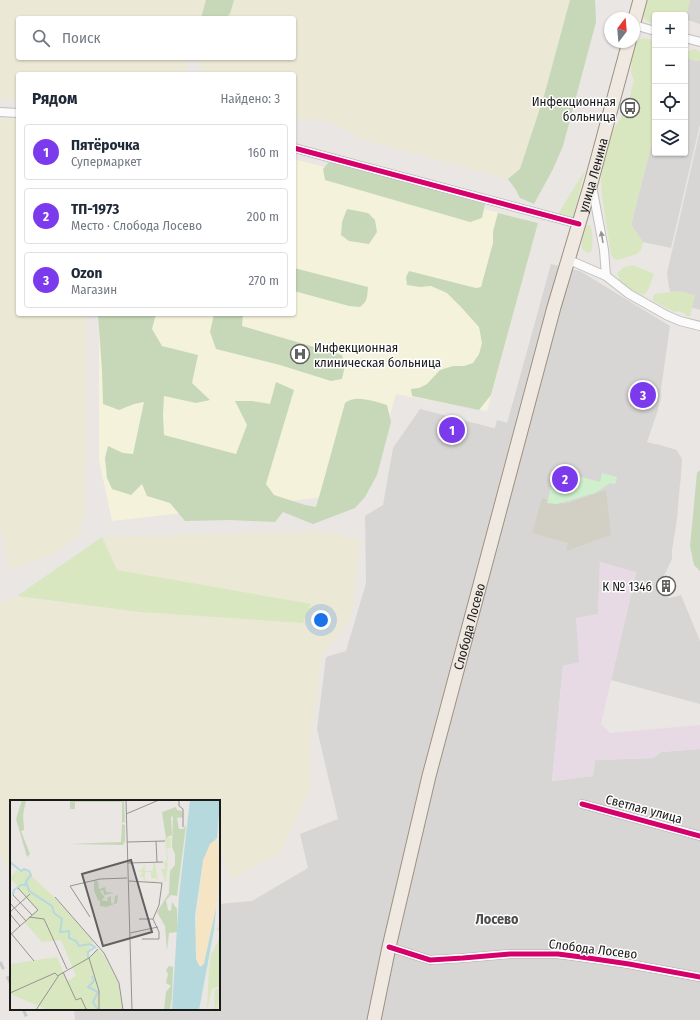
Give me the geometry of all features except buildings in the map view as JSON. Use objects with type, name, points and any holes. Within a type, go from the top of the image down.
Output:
[{"type":"main road","points":[[637,12],[640,0]]},
{"type":"main road","name":"улица Ленина","points":[[554,306],[591,183],[627,48]]},
{"type":"main road","name":"Слобода Лосево","points":[[374,1020],[423,798],[554,306]]},
{"type":"street","points":[[640,27],[652,30]]},
{"type":"street","points":[[688,39],[700,42]]},
{"type":"street","points":[[0,112],[16,113]]},
{"type":"street","points":[[296,149],[579,224]]},
{"type":"street","points":[[591,183],[604,250],[606,276]]},
{"type":"street","points":[[569,260],[606,276],[629,294],[654,308],[680,321],[700,326]]},
{"type":"street","name":"Светлая улица","points":[[582,804],[700,836]]},
{"type":"street","name":"Слобода Лосево","points":[[389,947],[430,960],[510,954],[558,954],[629,964],[700,977]]},
{"type":"shaded area","points":[[0,0],[206,0],[202,16],[16,16],[16,60],[188,60],[186,72],[16,72],[16,100],[0,99]]},
{"type":"shaded area","points":[[234,0],[570,0],[544,96],[520,169],[508,179],[364,140],[331,122],[296,119],[296,72],[204,72],[195,62],[196,60],[296,60],[296,16],[228,16],[230,14]]},
{"type":"shaded area","points":[[690,0],[700,0],[700,24],[688,20],[687,12]]},
{"type":"shaded area","points":[[688,57],[698,61],[700,60],[700,124],[671,248],[643,242],[631,225],[652,142],[652,156],[688,156]]},
{"type":"shaded area","points":[[0,117],[16,119],[16,316],[85,316],[87,336],[85,514],[79,535],[55,553],[9,570],[0,526]]},
{"type":"shaded area","points":[[700,130],[700,310],[674,302],[669,288],[667,273]]},
{"type":"shaded area","name":"Инфекционная клиническая больница","points":[[296,160],[538,223],[487,411],[396,394],[368,492],[112,521],[99,460],[99,316],[296,316]]},
{"type":"shaded area","name":"Лосево","points":[[551,264],[580,271],[670,326],[658,410],[647,442],[676,450],[682,459],[672,559],[662,580],[660,589],[662,595],[670,598],[681,595],[700,641],[700,704],[611,680],[636,573],[600,562],[598,614],[579,663],[563,666],[552,781],[593,776],[595,760],[653,758],[661,752],[700,749],[700,1020],[75,1020],[74,1010],[220,1010],[220,904],[252,901],[308,868],[300,834],[338,819],[317,729],[326,657],[346,651],[366,583],[365,516],[383,505],[393,448],[420,409],[505,431]]},
{"type":"shaded area","points":[[621,363],[622,365],[593,465],[595,471],[599,473],[598,478],[579,473],[573,493],[549,486],[581,370],[592,372]]},
{"type":"shaded area","points":[[497,420],[511,424],[500,467],[486,463]]},
{"type":"shaded area","points":[[656,444],[676,450],[682,459],[680,485],[646,476]]},
{"type":"shaded area","points":[[606,490],[611,535],[566,551],[568,543],[532,533],[542,498],[565,504]]},
{"type":"shaded area","points":[[326,531],[361,540],[351,618],[322,656],[310,746],[310,791],[280,853],[231,879],[220,851],[220,800],[10,800],[10,868],[7,868],[0,851],[0,602],[17,596],[140,612],[311,604],[117,570],[102,537]]},
{"type":"shaded area","points":[[526,545],[532,547],[526,569],[519,568]]},
{"type":"shaded area","points":[[600,562],[636,572],[601,724],[610,733],[700,725],[700,749],[661,752],[654,758],[595,760],[593,776],[552,781],[563,666],[579,662],[576,618],[598,614]]},
{"type":"shaded area","points":[[513,572],[523,575],[516,598],[510,597],[506,610],[503,609]]},
{"type":"green space","points":[[206,0],[234,0],[230,14],[228,16],[202,16]]},
{"type":"green space","points":[[570,0],[595,0],[596,22],[563,146],[553,169],[534,204],[520,198],[508,179],[520,169],[544,96]]},
{"type":"green space","points":[[646,0],[690,0],[687,12],[652,12],[652,23],[646,21],[644,18],[643,9]]},
{"type":"green space","points":[[643,38],[652,40],[652,142],[631,225],[643,242],[641,250],[637,254],[618,260],[614,259],[611,255],[602,196],[602,170],[610,136],[623,114],[626,112],[634,80],[631,73],[632,56],[635,48],[640,48],[640,40]]},
{"type":"green space","points":[[696,49],[700,52],[700,60],[693,61],[689,59],[688,52]]},
{"type":"green space","points":[[329,162],[485,204],[482,218],[470,222],[325,180],[323,169]]},
{"type":"green space","points":[[585,170],[572,220],[557,216]]},
{"type":"green space","points":[[347,209],[368,213],[375,220],[377,232],[369,244],[349,241],[341,235],[342,222]]},
{"type":"green space","points":[[498,213],[538,223],[491,395],[479,410],[412,396],[411,389],[419,388],[427,384],[440,370],[453,366],[464,366],[473,363],[479,354],[482,343],[479,327],[447,293],[431,286],[420,287],[407,285],[406,277],[409,271],[476,288],[481,287],[493,243],[493,231]]},
{"type":"green space","points":[[588,225],[590,225],[592,231],[592,250],[589,253],[584,251],[582,245],[584,232]]},
{"type":"green space","points":[[633,265],[654,274],[648,290],[643,295],[638,294],[622,285],[617,273],[624,267]]},
{"type":"green space","points":[[296,269],[368,287],[366,301],[363,305],[360,307],[349,306],[296,292]]},
{"type":"green space","points":[[679,291],[695,295],[690,316],[687,316],[679,311],[672,311],[653,301],[655,294]]},
{"type":"green space","points":[[98,316],[155,316],[152,329],[162,346],[198,355],[192,383],[210,400],[196,403],[164,396],[164,435],[236,454],[247,425],[235,401],[252,401],[270,404],[276,382],[294,390],[266,484],[274,495],[316,507],[345,403],[349,400],[360,399],[387,405],[391,422],[377,475],[365,497],[355,508],[313,524],[283,512],[275,522],[230,520],[185,521],[170,503],[147,496],[142,484],[131,495],[112,489],[107,478],[105,458],[108,446],[123,453],[133,454],[144,402],[119,410],[103,404]]},
{"type":"green space","points":[[214,316],[243,316],[242,326],[342,355],[345,366],[342,379],[331,381],[280,365],[216,349],[210,332]]},
{"type":"green space","points":[[700,470],[700,571],[694,565],[690,546],[697,473]]},
{"type":"green space","points":[[602,473],[617,477],[615,484],[610,483],[595,493],[557,504],[547,503],[551,487],[573,492],[578,476],[600,482]]},
{"type":"green space","points":[[102,537],[117,570],[311,604],[303,623],[140,612],[17,596]]},
{"type":"railway","points":[[0,962],[10,982]]},
{"type":"railway","points":[[23,1010],[28,1020]]},
{"type":"cycle path","points":[[296,149],[579,224]]},
{"type":"cycle path","points":[[582,804],[700,836]]},
{"type":"cycle path","points":[[389,947],[430,960],[510,954],[558,954],[629,964],[700,977]]},
{"type":"place","name":"Инфекционная больница","points":[[630,108]]},
{"type":"place","name":"Инфекционная клиническая больница","points":[[300,354]]},
{"type":"place","name":"Ozon","points":[[643,395]]},
{"type":"place","name":"Пятёрочка","points":[[452,430]]},
{"type":"place","name":"ТП-1973","points":[[565,479]]},
{"type":"place","name":"К № 1346","points":[[666,586]]},
{"type":"district","name":"Лосево","points":[[497,919]]}]
